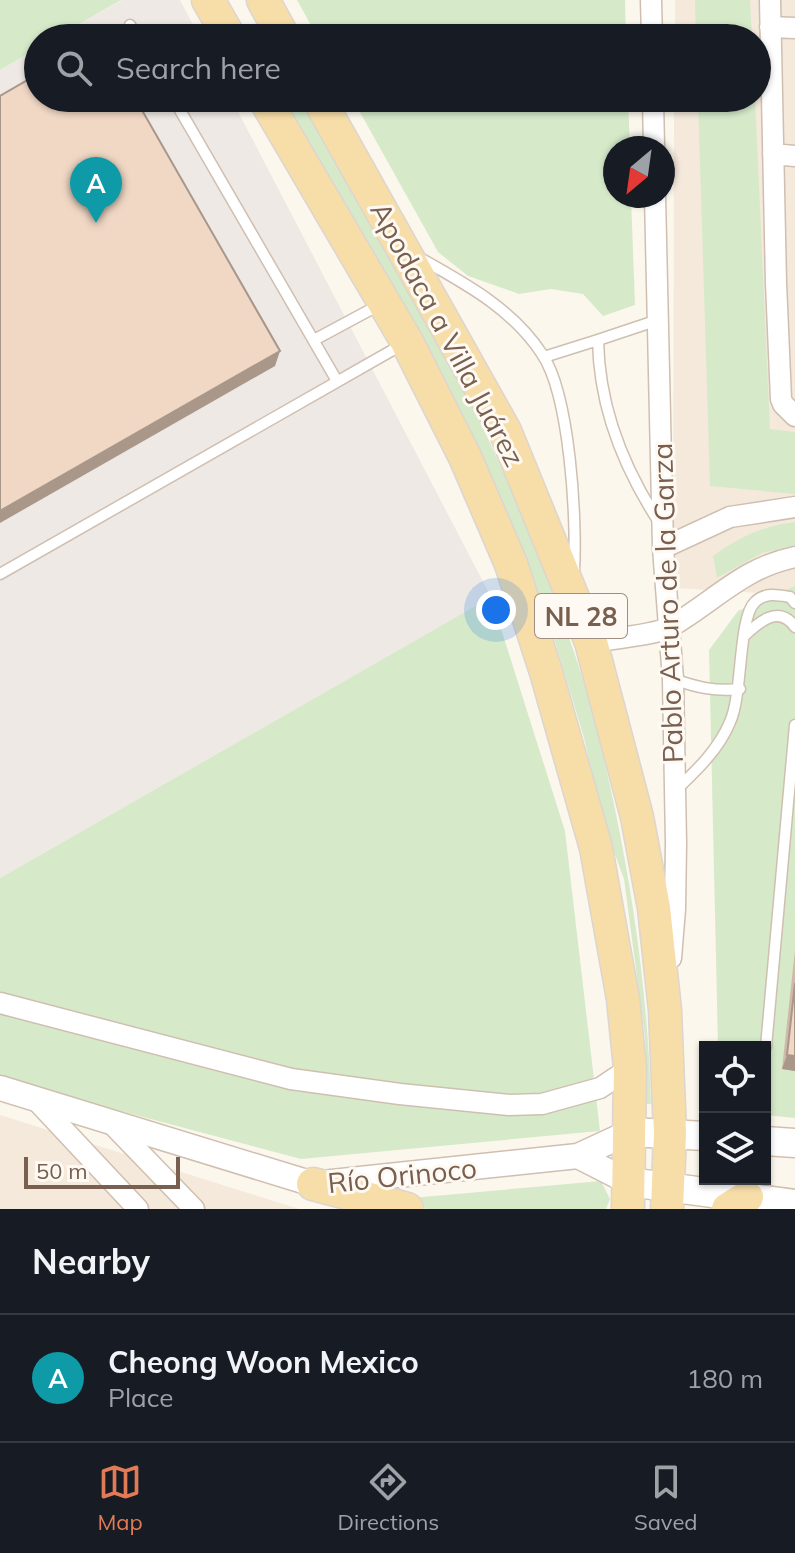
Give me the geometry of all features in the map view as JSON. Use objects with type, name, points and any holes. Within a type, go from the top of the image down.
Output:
[{"type":"main road","points":[[208,0],[222,24]]},
{"type":"main road","points":[[263,0],[276,24]]},
{"type":"main road","name":"Apodaca a Villa Juárez","points":[[272,112],[407,342],[465,457],[511,564],[546,672],[596,848],[623,999],[630,1068],[629,1196]]},
{"type":"main road","name":"Apodaca a Villa Juárez","points":[[326,112],[505,431],[591,642],[637,817],[654,908],[665,1010],[670,1133],[668,1198]]},
{"type":"main road","points":[[630,1132],[699,1135]]},
{"type":"main road","points":[[771,1141],[795,1143]]},
{"type":"main road","points":[[313,1184],[407,1209]]},
{"type":"main road","points":[[629,1196],[795,1204]]},
{"type":"street","points":[[651,0],[652,24]]},
{"type":"street","points":[[770,0],[770,24]]},
{"type":"street","points":[[771,27],[795,28]]},
{"type":"street","points":[[771,69],[773,154],[785,284],[781,399],[792,413]]},
{"type":"street","points":[[653,112],[654,136]]},
{"type":"street","points":[[773,154],[795,156]]},
{"type":"street","name":"Pablo Arturo de la Garza","points":[[655,208],[663,538],[673,679],[675,791],[675,909],[665,1010]]},
{"type":"street","points":[[663,538],[730,517],[795,507]]},
{"type":"street","points":[[591,642],[668,629],[723,588],[771,562],[795,557]]},
{"type":"street","points":[[0,1003],[291,1079],[400,1094],[509,1105],[542,1104],[600,1088],[630,1068]]},
{"type":"street","name":"Río Orinoco","points":[[0,1088],[313,1184],[578,1156],[630,1132]]},
{"type":"street","points":[[34,1098],[138,1209]]},
{"type":"street","points":[[111,1123],[194,1209]]},
{"type":"street","points":[[578,1156],[629,1196]]},
{"type":"lane","points":[[181,112],[337,381]]},
{"type":"lane","points":[[404,250],[488,297],[530,338],[544,357],[558,397],[568,445],[574,513],[574,596]]},
{"type":"lane","points":[[314,340],[383,303]]},
{"type":"lane","points":[[544,357],[658,320]]},
{"type":"lane","points":[[598,340],[598,367],[612,429],[663,538]]},
{"type":"lane","points":[[0,574],[407,342]]},
{"type":"lane","points":[[675,791],[716,747],[731,721],[740,689],[747,615],[755,601],[769,594],[790,597],[795,603]]},
{"type":"lane","points":[[744,636],[762,619],[778,615],[789,619],[795,627]]},
{"type":"lane","points":[[673,679],[699,688],[720,691],[740,689]]},
{"type":"lane","points":[[767,1041],[795,725]]},
{"type":"shaded area","points":[[122,0],[180,0],[193,24],[80,24]]},
{"type":"shaded area","points":[[675,0],[795,0],[795,595],[673,588],[674,112],[771,112],[771,24],[675,24]]},
{"type":"shaded area","points":[[24,56],[24,112],[238,112],[491,597],[0,878],[0,70]]},
{"type":"shaded area","points":[[0,1115],[299,1209],[0,1209]]},
{"type":"green space","points":[[0,0],[121,0],[79,24],[24,24],[24,56],[0,70]]},
{"type":"green space","points":[[297,0],[625,0],[626,24],[310,24]]},
{"type":"green space","points":[[695,0],[750,0],[751,24],[696,24]]},
{"type":"green space","points":[[291,112],[310,112],[431,323],[499,462],[563,620],[591,708],[621,842],[644,990],[651,1104],[647,1104],[645,1037],[624,879],[605,827],[584,738],[550,625],[502,506],[356,227]]},
{"type":"green space","points":[[360,112],[629,112],[630,136],[603,136],[603,208],[631,208],[635,305],[603,316],[583,294],[551,289],[519,294],[468,276],[438,252]]},
{"type":"green space","points":[[698,112],[756,112],[770,429],[795,432],[795,494],[710,486]]},
{"type":"green space","points":[[795,522],[795,545],[762,553],[717,578],[713,556],[752,533]]},
{"type":"green space","points":[[795,586],[795,1118],[771,1116],[771,1041],[718,1041],[709,650],[738,611]]},
{"type":"green space","points":[[491,597],[565,831],[600,1131],[301,1159],[0,1079],[0,878]]},
{"type":"green space","points":[[601,1181],[610,1199],[606,1209],[427,1209],[400,1199]]},
{"type":"building","points":[[24,82],[24,112],[143,112],[280,351],[0,511],[0,96]]},
{"type":"building","points":[[795,983],[795,1056],[787,1055]]},
{"type":"place","name":"Cheong Woon Mexico","points":[[96,223]]}]
